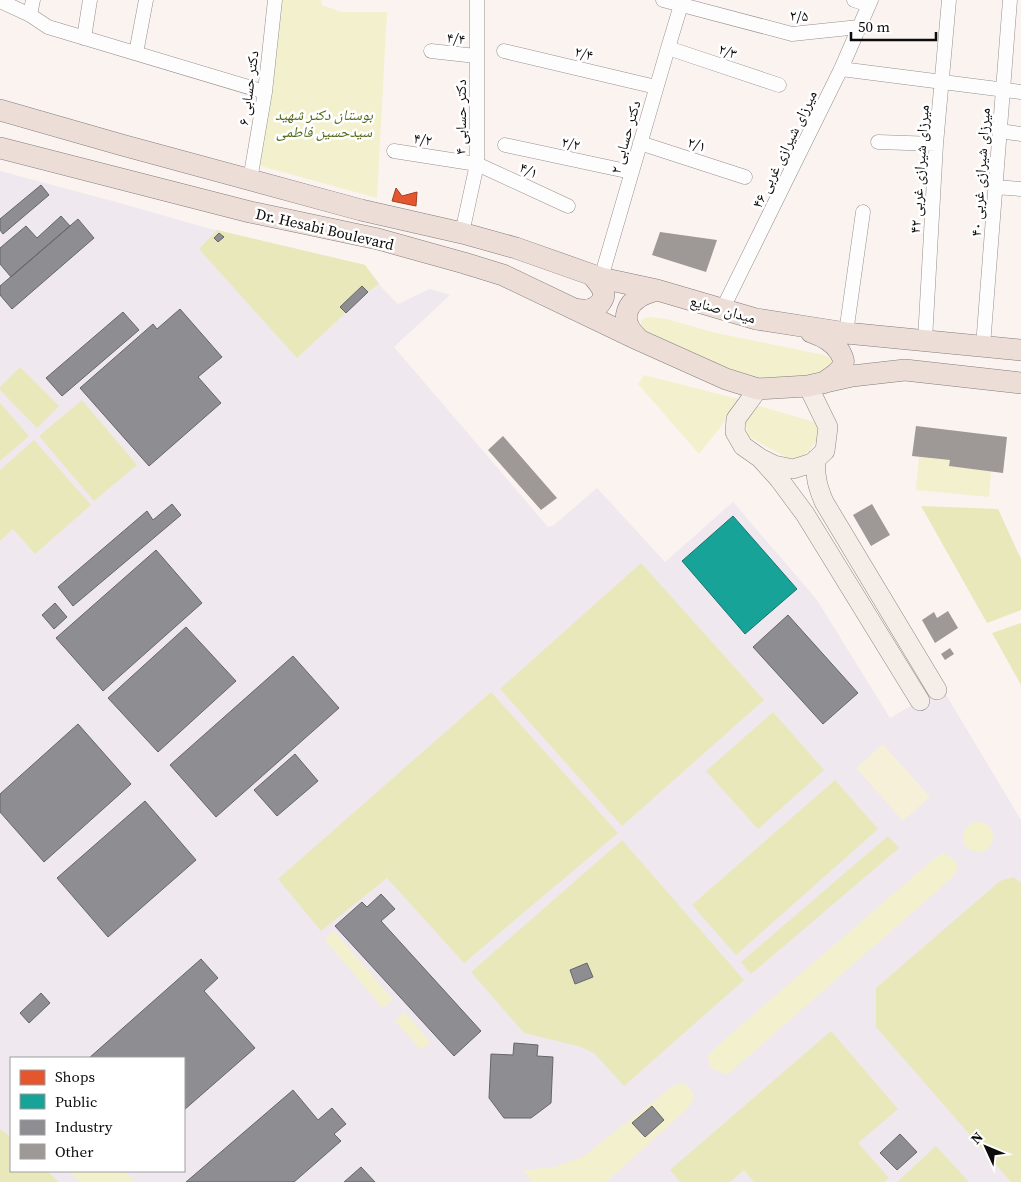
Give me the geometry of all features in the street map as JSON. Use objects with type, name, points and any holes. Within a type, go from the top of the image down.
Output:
[{"type":"main road","name":"Dr. Hesabi Boulevard","points":[[0,110],[361,210],[462,233],[516,248],[596,276]]},
{"type":"main road","name":"Dr. Hesabi Boulevard","points":[[0,148],[250,212],[378,239],[481,268],[503,275],[639,340]]},
{"type":"main road","points":[[481,268],[489,241]]},
{"type":"main road","name":"میدان صنایع","points":[[596,276],[657,290],[756,319],[790,325],[846,333],[1021,350]]},
{"type":"main road","points":[[572,308],[590,310],[598,306],[604,295],[596,276]]},
{"type":"main road","points":[[657,290],[633,301],[629,308],[626,318],[627,324],[639,340],[726,379],[758,389],[815,385],[852,376],[904,370],[1021,382]]},
{"type":"main road","points":[[790,325],[823,336],[836,346],[844,359],[842,367],[836,374],[815,385]]},
{"type":"street","points":[[0,0],[30,15],[48,27],[265,92]]},
{"type":"street","points":[[30,15],[33,0]]},
{"type":"street","points":[[84,38],[90,0]]},
{"type":"street","points":[[136,53],[146,0]]},
{"type":"street","name":"۶ دکتر حسابی","points":[[250,180],[265,92],[275,0]]},
{"type":"street","name":"دکتر حسابی ۴","points":[[462,233],[477,164],[476,56],[478,0]]},
{"type":"street","name":"۲/۵","points":[[663,0],[792,34],[859,27]]},
{"type":"street","points":[[854,0],[870,2]]},
{"type":"street","name":"میرزای شیرازی غربی ۴۲","points":[[925,340],[936,144],[949,0]]},
{"type":"street","name":"میرزای شیرازی غربی ۴۰","points":[[983,346],[1010,0]]},
{"type":"street","name":"میرزای شیرازی غربی ۴۶","points":[[722,310],[841,69],[870,2]]},
{"type":"street","name":"دکتر حسابی ۲","points":[[596,276],[631,172],[681,5]]},
{"type":"street","name":"۲/۳","points":[[668,48],[779,85]]},
{"type":"street","name":"۴/۴","points":[[431,51],[476,56]]},
{"type":"street","name":"۲/۴","points":[[504,51],[656,87]]},
{"type":"street","points":[[841,69],[1021,92]]},
{"type":"street","points":[[1000,131],[1021,134]]},
{"type":"street","points":[[878,142],[936,144]]},
{"type":"street","name":"۲/۱","points":[[640,143],[745,177]]},
{"type":"street","name":"۲/۲","points":[[505,145],[631,172]]},
{"type":"street","name":"۴/۲","points":[[394,151],[477,164]]},
{"type":"street","name":"۴/۱","points":[[477,164],[568,206]]},
{"type":"street","points":[[995,187],[1021,189]]},
{"type":"street","points":[[846,333],[863,212]]},
{"type":"street","points":[[758,389],[736,419],[735,432],[743,446],[760,458],[774,465],[793,468],[812,463],[824,451],[828,427],[815,385]]},
{"type":"street","points":[[760,458],[779,479],[805,514],[920,701]]},
{"type":"street","points":[[816,459],[815,476],[818,490],[824,502],[937,690]]},
{"type":"shaded area","points":[[0,171],[207,228],[365,265],[383,289],[398,304],[430,289],[450,295],[394,347],[548,527],[554,525],[597,488],[665,562],[733,502],[817,600],[890,718],[942,688],[1021,820],[1021,1182],[0,1182]]},
{"type":"shaded area","points":[[883,744],[930,797],[903,821],[856,768]]},
{"type":"green space","name":"بوستان دکتر شهید سیدحسین فاطمی","points":[[280,0],[321,0],[322,5],[341,12],[387,12],[377,198],[257,165]]},
{"type":"green space","points":[[217,230],[365,265],[379,284],[297,358],[199,249]]},
{"type":"green space","points":[[648,317],[667,319],[712,332],[824,355],[833,359],[832,367],[800,379],[763,382],[646,333],[641,326],[641,320]]},
{"type":"green space","points":[[20,367],[59,406],[37,428],[0,390],[0,387]]},
{"type":"green space","points":[[644,375],[742,400],[699,454],[638,384]]},
{"type":"green space","points":[[82,400],[137,465],[94,501],[39,436]]},
{"type":"green space","points":[[0,403],[29,436],[0,461]]},
{"type":"green space","points":[[759,406],[814,422],[818,428],[819,439],[804,456],[795,462],[749,437],[744,420]]},
{"type":"green space","points":[[34,440],[91,505],[35,554],[13,529],[0,541],[0,470]]},
{"type":"green space","points":[[919,457],[950,460],[950,466],[991,471],[989,497],[916,490]]},
{"type":"green space","points":[[921,506],[998,509],[1021,559],[1021,610],[987,623]]},
{"type":"green space","points":[[641,563],[764,700],[622,826],[500,689]]},
{"type":"green space","points":[[1021,623],[1021,685],[992,633]]},
{"type":"green space","points":[[491,692],[618,833],[464,963],[387,878],[321,931],[278,879]]},
{"type":"green space","points":[[773,712],[824,770],[758,829],[706,771]]},
{"type":"green space","points":[[835,780],[878,829],[736,955],[692,905]]},
{"type":"green space","points":[[978,822],[989,826],[993,837],[989,848],[978,852],[967,848],[963,837],[967,826]]},
{"type":"green space","points":[[888,836],[899,848],[751,974],[741,962]]},
{"type":"green space","points":[[622,840],[744,980],[624,1086],[594,1053],[578,1046],[524,1033],[471,972]]},
{"type":"green space","points":[[943,853],[954,860],[957,867],[946,883],[727,1075],[711,1068],[708,1056],[717,1046]]},
{"type":"green space","points":[[1014,877],[1021,883],[1021,1182],[1011,1182],[876,1027],[876,988],[1000,881]]},
{"type":"green space","points":[[334,931],[393,1000],[383,1008],[324,939]]},
{"type":"green space","points":[[405,1012],[430,1042],[421,1050],[395,1021]]},
{"type":"green space","points":[[831,1031],[898,1109],[858,1143],[889,1178],[884,1182],[754,1182],[744,1170],[730,1182],[680,1182],[670,1170]]},
{"type":"green space","points":[[674,1085],[688,1085],[694,1096],[690,1106],[606,1182],[533,1182],[523,1170],[554,1167],[583,1157]]},
{"type":"green space","points":[[0,1129],[10,1136],[10,1172],[48,1172],[59,1182],[0,1182]]},
{"type":"green space","points":[[936,1146],[969,1182],[897,1182]]},
{"type":"green space","points":[[70,1172],[125,1172],[135,1182],[80,1182]]},
{"type":"building: Shops","points":[[396,188],[402,196],[417,192],[416,206],[392,201]]},
{"type":"building: Public","points":[[733,516],[797,589],[745,634],[682,561]]},
{"type":"building: Industry","points":[[41,185],[49,195],[3,234],[0,230],[0,219]]},
{"type":"building: Industry","points":[[61,216],[70,226],[11,277],[0,264],[0,248],[26,226],[37,238]]},
{"type":"building: Industry","points":[[78,219],[94,238],[12,309],[0,295],[0,286]]},
{"type":"building: Industry","points":[[219,233],[224,237],[218,242],[214,238]]},
{"type":"building: Industry","points":[[362,286],[368,292],[346,313],[340,307]]},
{"type":"building: Industry","points":[[180,309],[222,357],[198,377],[221,403],[149,466],[80,388],[153,324],[157,329]]},
{"type":"building: Industry","points":[[123,312],[139,330],[62,396],[46,378]]},
{"type":"building: Industry","points":[[172,504],[181,515],[73,606],[58,587],[147,511],[153,520]]},
{"type":"building: Industry","points":[[156,550],[202,603],[103,691],[56,638]]},
{"type":"building: Industry","points":[[55,603],[67,617],[54,629],[42,615]]},
{"type":"building: Industry","points":[[788,615],[858,693],[823,724],[753,647]]},
{"type":"building: Industry","points":[[186,627],[236,681],[158,752],[108,698]]},
{"type":"building: Industry","points":[[293,656],[339,708],[216,817],[170,765]]},
{"type":"building: Industry","points":[[78,724],[131,784],[44,862],[0,812],[0,794]]},
{"type":"building: Industry","points":[[295,754],[318,781],[277,816],[254,790]]},
{"type":"building: Industry","points":[[145,801],[196,860],[108,937],[57,878]]},
{"type":"building: Industry","points":[[381,894],[395,909],[381,921],[481,1031],[454,1056],[335,926],[362,902],[367,907]]},
{"type":"building: Industry","points":[[201,959],[218,978],[204,991],[255,1048],[185,1109],[185,1057],[90,1057]]},
{"type":"building: Industry","points":[[587,963],[593,977],[575,984],[570,970]]},
{"type":"building: Industry","points":[[41,993],[50,1003],[29,1023],[20,1013]]},
{"type":"building: Industry","points":[[514,1043],[538,1045],[537,1056],[553,1057],[551,1103],[531,1118],[504,1118],[489,1098],[491,1054],[513,1055]]},
{"type":"building: Industry","points":[[293,1090],[318,1120],[332,1108],[346,1124],[334,1134],[341,1141],[294,1182],[186,1182]]},
{"type":"building: Industry","points":[[652,1106],[664,1120],[645,1137],[632,1123]]},
{"type":"building: Industry","points":[[900,1134],[917,1152],[897,1170],[880,1153]]},
{"type":"building: Industry","points":[[361,1167],[375,1182],[344,1182]]},
{"type":"building: Other","points":[[660,232],[717,240],[706,272],[652,255]]},
{"type":"building: Other","points":[[916,426],[1007,437],[1003,473],[949,466],[950,460],[912,456]]},
{"type":"building: Other","points":[[503,436],[557,498],[541,510],[488,450]]},
{"type":"building: Other","points":[[872,504],[890,535],[871,546],[853,515]]},
{"type":"building: Other","points":[[948,611],[958,628],[935,643],[922,620],[934,612],[937,618]]},
{"type":"building: Other","points":[[950,648],[954,654],[945,660],[941,654]]}]
